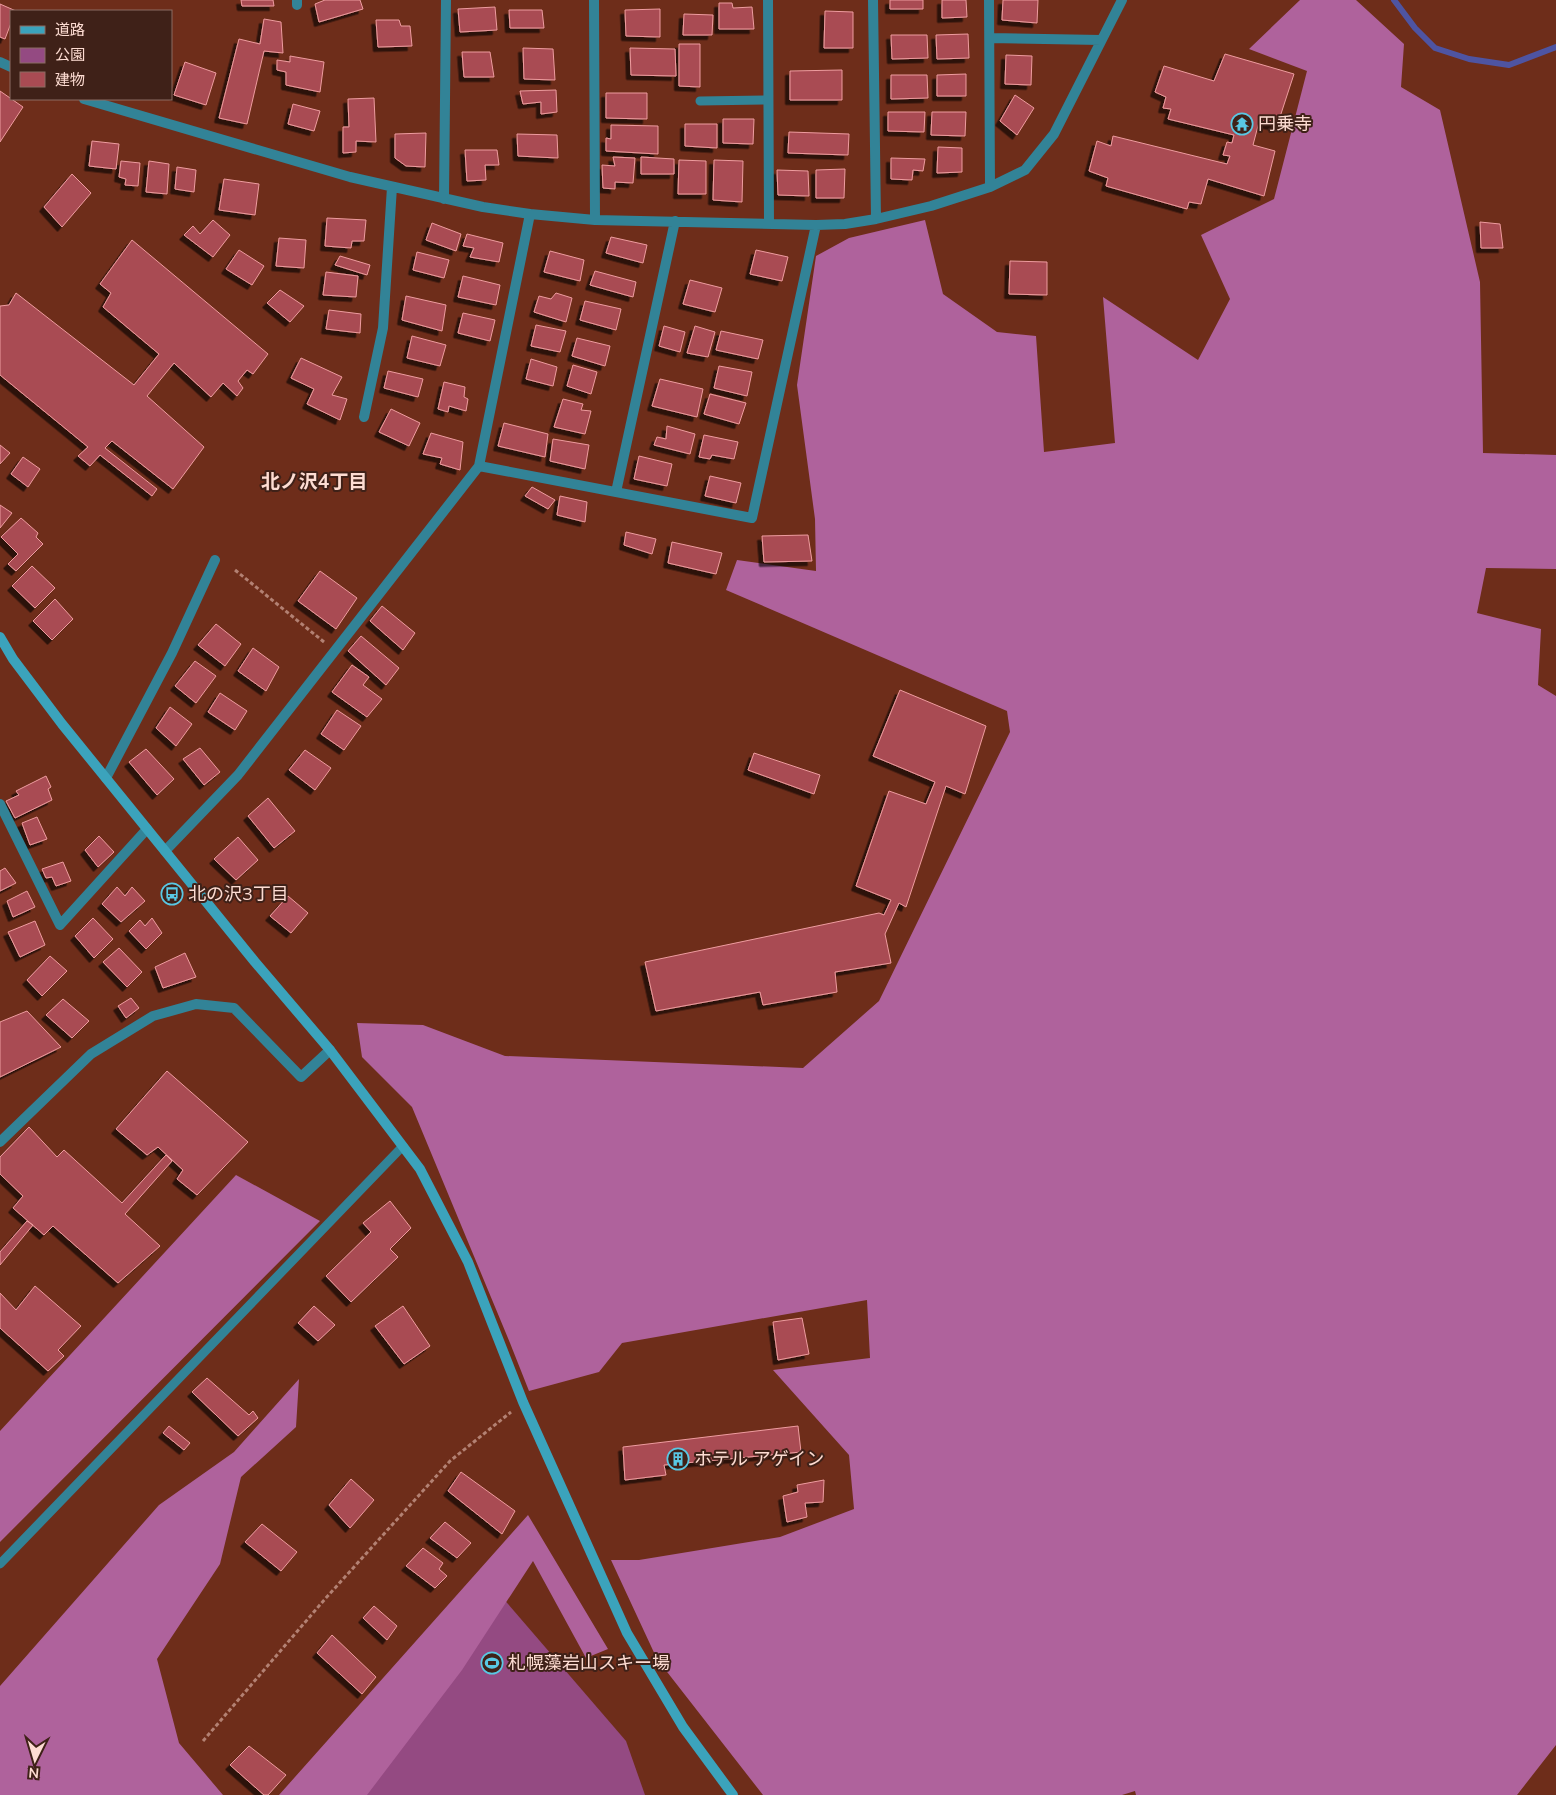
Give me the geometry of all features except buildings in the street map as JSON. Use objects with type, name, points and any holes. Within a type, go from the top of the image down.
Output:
[{"type":"street","points":[[444,199],[446,0]]},
{"type":"street","points":[[594,0],[596,220]]},
{"type":"street","points":[[768,0],[768,224]]},
{"type":"street","points":[[873,0],[876,219]]},
{"type":"street","points":[[989,0],[990,187]]},
{"type":"street","points":[[87,100],[350,177],[483,208],[596,220],[845,224],[931,206],[990,187],[1025,170],[1054,134],[1122,0]]},
{"type":"street","points":[[990,38],[1101,40]]},
{"type":"street","points":[[364,416],[383,328],[392,187]]},
{"type":"street","points":[[165,851],[238,774],[479,466],[530,214]]},
{"type":"street","points":[[616,492],[674,221]]},
{"type":"street","points":[[479,466],[752,518],[816,225]]},
{"type":"street","points":[[106,778],[172,653],[215,560]]},
{"type":"street","points":[[0,637],[18,666],[106,778],[255,962],[330,1050],[420,1169],[468,1262],[523,1402],[627,1633],[683,1727],[733,1795]]},
{"type":"street","points":[[0,804],[60,925],[147,829]]},
{"type":"street","points":[[0,1142],[91,1054],[153,1016],[196,1004],[234,1008],[301,1078],[330,1050]]},
{"type":"lane","points":[[700,101],[768,100]]},
{"type":"lane","points":[[0,1564],[403,1146]]},
{"type":"path","points":[[235,570],[334,650]]},
{"type":"path","points":[[203,1741],[325,1599],[450,1461],[523,1402]]},
{"type":"green space","name":"札幌藻岩山スキー場","points":[[496,1590],[626,1741],[645,1795],[315,1795]]},
{"type":"shaded area","points":[[1300,0],[1356,0],[1404,44],[1401,87],[1440,110],[1480,282],[1483,453],[1556,455],[1556,569],[1486,568],[1477,613],[1541,629],[1538,685],[1556,696],[1556,1745],[1517,1795],[1136,1795],[1135,1791],[1122,1795],[763,1795],[657,1659],[611,1560],[639,1560],[780,1537],[854,1509],[849,1455],[773,1370],[870,1358],[867,1300],[622,1343],[599,1372],[529,1391],[412,1107],[362,1057],[357,1023],[423,1025],[505,1056],[803,1068],[879,1001],[1010,732],[1007,711],[726,590],[737,560],[816,571],[815,519],[797,385],[816,256],[849,238],[925,220],[943,294],[997,332],[1036,336],[1044,452],[1115,443],[1103,297],[1198,360],[1230,299],[1201,235],[1274,199],[1307,71],[1249,49]]},
{"type":"shaded area","points":[[236,1175],[320,1221],[0,1542],[0,1431]]},
{"type":"shaded area","points":[[299,1379],[296,1427],[241,1477],[220,1564],[157,1659],[179,1743],[223,1795],[0,1795],[0,1686],[159,1505],[234,1452]]},
{"type":"shaded area","points":[[528,1515],[608,1649],[586,1658],[533,1561],[462,1670],[367,1795],[279,1795]]},
{"type":"waterway","points":[[1394,0],[1415,28],[1435,48],[1469,59],[1509,65],[1556,47]]},
{"type":"place","name":"円乗寺","points":[[1242,124]]},
{"type":"place","name":"北の沢3丁目","points":[[172,894]]},
{"type":"place","name":"ホテル アゲイン","points":[[678,1459]]},
{"type":"place","name":"札幌藻岩山スキー場","points":[[492,1663]]},
{"type":"district","name":"北ノ沢4丁目","points":[[314,481]]}]
